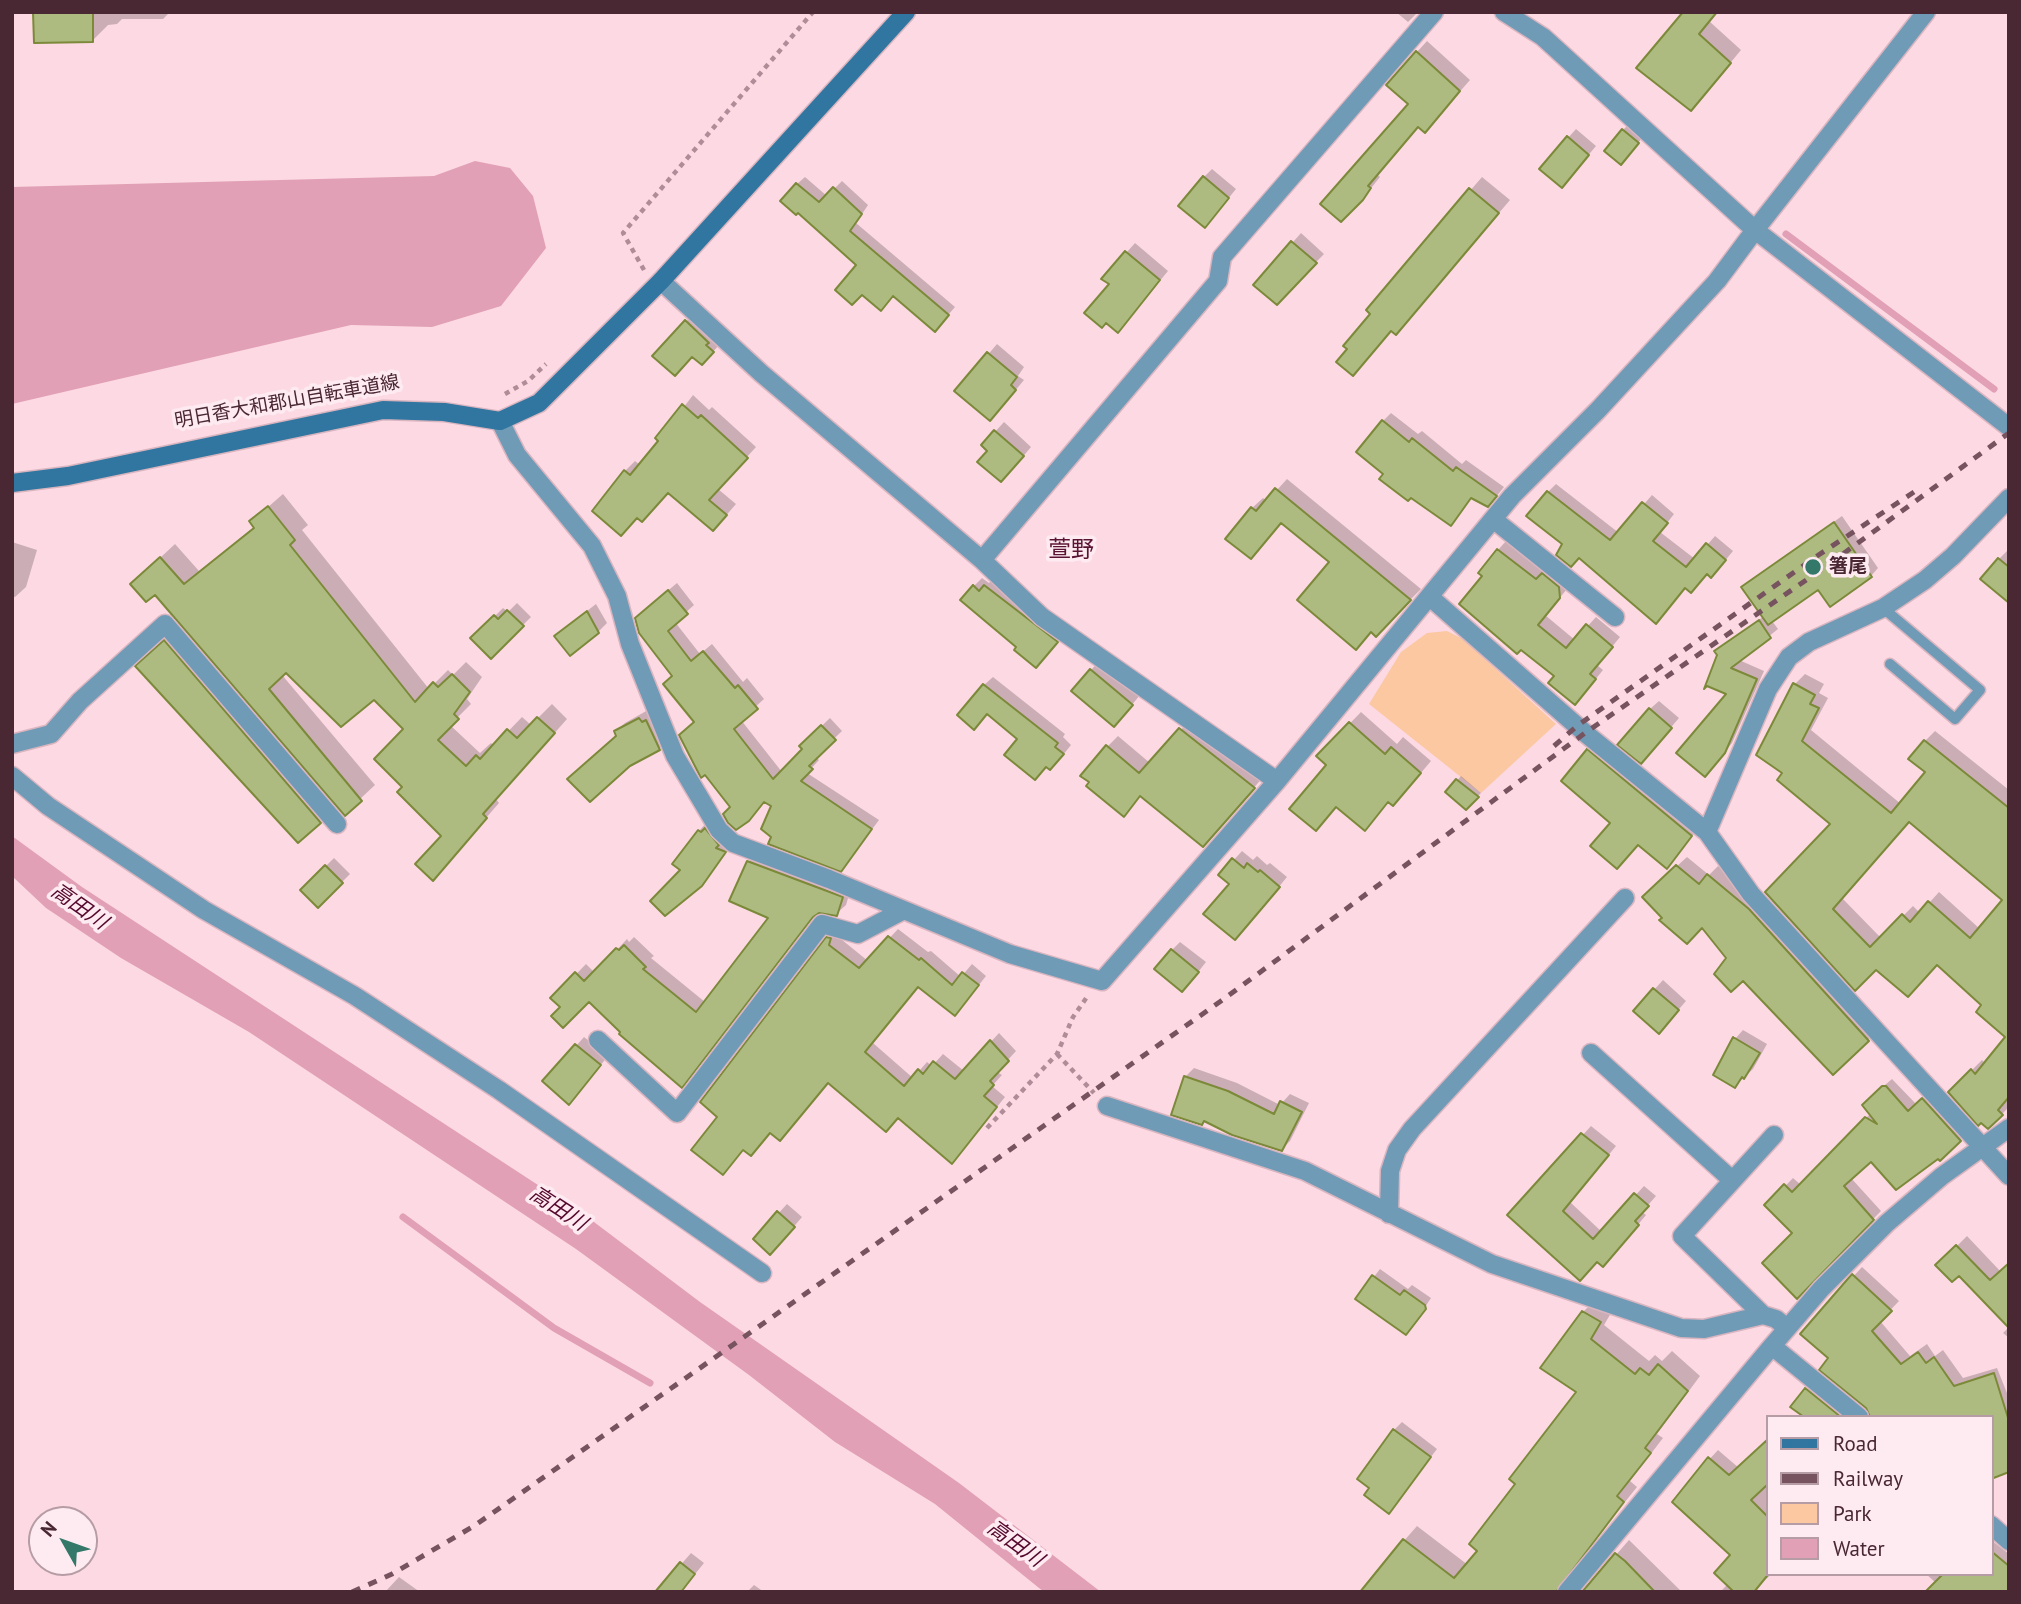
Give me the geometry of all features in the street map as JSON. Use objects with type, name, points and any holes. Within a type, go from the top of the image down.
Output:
[{"type":"street","points":[[12,483],[68,476],[383,410],[444,412],[500,421],[539,402],[653,277],[906,12]]},
{"type":"street","points":[[982,560],[1218,281],[1222,257],[1434,12]]},
{"type":"street","points":[[1504,12],[1542,37],[1755,230],[2009,427]]},
{"type":"street","points":[[500,421],[517,456],[592,546],[617,596],[630,644],[675,756],[719,830],[733,843],[1010,954],[1102,981],[1277,781],[1431,598],[1493,519],[1717,281],[1926,12]]},
{"type":"street","points":[[653,277],[761,373],[982,560],[1042,617],[1277,781]]},
{"type":"street","points":[[1707,832],[1776,673],[1789,657],[1809,642],[1883,608],[1953,556],[2009,498]]},
{"type":"street","points":[[1493,519],[1615,617]]},
{"type":"street","points":[[1431,598],[1586,733],[1707,832],[1751,894],[2009,1175]]},
{"type":"street","points":[[12,744],[51,734],[80,701],[165,624],[337,824]]},
{"type":"street","points":[[12,776],[48,806],[204,910],[355,996],[499,1090],[762,1273]]},
{"type":"street","points":[[1389,1214],[1390,1171],[1397,1150],[1412,1129],[1625,898]]},
{"type":"street","points":[[597,1040],[677,1113],[822,924],[858,934],[904,910]]},
{"type":"street","points":[[1591,1053],[1732,1180]]},
{"type":"street","points":[[1107,1106],[1287,1164],[1492,1264],[1681,1328],[1704,1329],[1763,1315]]},
{"type":"street","points":[[1567,1592],[1787,1328],[1840,1269],[1886,1223],[2009,1128]]},
{"type":"street","points":[[1774,1135],[1682,1236],[1763,1315],[1776,1319],[1787,1328]]},
{"type":"street","points":[[1772,1346],[1857,1415]]},
{"type":"street","points":[[1993,1527],[2009,1541]]},
{"type":"lane","points":[[1883,608],[1980,690],[1955,719],[1890,664]]},
{"type":"path","points":[[653,277],[623,233],[813,12]]},
{"type":"path","points":[[504,395],[528,381],[547,363]]},
{"type":"path","points":[[987,1128],[1057,1054],[1073,1017],[1102,981]]},
{"type":"path","points":[[1057,1054],[1107,1106]]},
{"type":"green space","points":[[1447,631],[1463,639],[1556,724],[1481,793],[1369,704],[1401,652],[1427,633]]},
{"type":"water","points":[[475,161],[510,168],[533,196],[546,248],[501,306],[432,327],[351,325],[12,404],[12,187],[434,176]]},
{"type":"water","name":"高田川","points":[[12,836],[82,887],[590,1219],[700,1302],[959,1483],[1101,1592],[1044,1592],[935,1504],[835,1442],[749,1375],[576,1249],[249,1032],[121,958],[46,908],[12,876]]},
{"type":"building","points":[[33,12],[93,12],[93,42],[34,43]]},
{"type":"building","points":[[1683,12],[1717,12],[1699,34],[1731,63],[1691,111],[1636,68]]},
{"type":"building","points":[[1416,51],[1460,91],[1425,133],[1418,127],[1368,186],[1371,188],[1363,200],[1341,222],[1320,204],[1408,104],[1386,85]]},
{"type":"building","points":[[1622,129],[1639,143],[1621,165],[1604,151]]},
{"type":"building","points":[[1567,136],[1589,155],[1562,188],[1539,169]]},
{"type":"building","points":[[1203,176],[1229,198],[1205,228],[1178,206]]},
{"type":"building","points":[[796,183],[819,202],[833,187],[862,214],[850,231],[949,315],[935,332],[893,296],[881,311],[862,295],[852,305],[835,290],[856,265],[798,213],[796,215],[780,201]]},
{"type":"building","points":[[1469,188],[1499,213],[1396,335],[1391,331],[1353,376],[1336,362],[1347,349],[1343,346],[1370,314],[1366,310]]},
{"type":"building","points":[[1291,241],[1317,263],[1277,305],[1253,285]]},
{"type":"building","points":[[1125,251],[1160,280],[1118,333],[1106,323],[1102,328],[1084,313],[1109,284],[1101,279]]},
{"type":"building","points":[[685,320],[709,343],[706,345],[714,352],[702,365],[692,357],[675,376],[652,356]]},
{"type":"building","points":[[987,352],[1017,377],[1011,385],[1016,390],[990,421],[954,391]]},
{"type":"building","points":[[682,404],[698,418],[701,415],[748,458],[709,500],[727,515],[713,531],[668,493],[642,522],[637,518],[621,536],[592,511],[624,470],[630,475],[658,441],[655,438]]},
{"type":"building","points":[[1382,420],[1409,442],[1412,438],[1453,471],[1456,467],[1497,496],[1488,507],[1471,498],[1451,526],[1411,498],[1408,501],[1379,479],[1383,474],[1356,452]]},
{"type":"building","points":[[994,430],[1024,456],[1001,482],[977,462],[987,451],[981,445]]},
{"type":"building","points":[[1275,488],[1411,600],[1376,637],[1371,632],[1356,650],[1297,600],[1329,562],[1281,523],[1251,559],[1225,539],[1251,507],[1256,511]]},
{"type":"building","points":[[1547,491],[1610,540],[1642,502],[1668,523],[1653,541],[1686,567],[1706,543],[1726,560],[1711,578],[1707,574],[1691,593],[1685,588],[1656,624],[1579,558],[1571,567],[1556,555],[1562,544],[1526,516]]},
{"type":"building","points":[[268,506],[295,540],[290,545],[415,702],[433,682],[438,687],[452,674],[470,692],[454,714],[459,719],[438,740],[466,766],[476,755],[480,759],[507,729],[517,738],[537,717],[555,733],[483,814],[487,818],[433,881],[415,864],[441,836],[397,792],[402,787],[374,759],[403,729],[374,700],[341,727],[286,673],[269,689],[362,801],[345,816],[155,595],[146,602],[130,584],[160,557],[184,584],[254,528],[249,521]]},
{"type":"building","points":[[1834,522],[1872,577],[1830,607],[1818,590],[1768,625],[1741,587]]},
{"type":"building","points":[[1497,549],[1536,579],[1542,573],[1559,587],[1560,598],[1538,625],[1566,648],[1586,624],[1613,647],[1590,674],[1596,679],[1575,705],[1548,683],[1554,676],[1521,650],[1517,654],[1459,604],[1482,576],[1478,573]]},
{"type":"building","points":[[1998,558],[2009,567],[2009,603],[1980,579]]},
{"type":"building","points":[[973,585],[979,591],[984,585],[1058,642],[1036,668],[1014,650],[1016,647],[960,600]]},
{"type":"building","points":[[668,590],[688,614],[668,631],[691,661],[703,651],[735,688],[738,685],[758,709],[734,729],[773,779],[802,749],[799,746],[821,725],[836,740],[809,766],[813,769],[801,781],[872,829],[841,872],[768,844],[771,837],[761,829],[771,806],[764,802],[749,821],[736,830],[728,823],[723,814],[730,807],[705,775],[701,778],[679,735],[694,722],[663,684],[672,676],[639,633],[635,618]]},
{"type":"building","points":[[507,610],[524,626],[491,659],[470,638],[494,615],[498,619]]},
{"type":"building","points":[[587,611],[599,633],[570,656],[554,636]]},
{"type":"building","points":[[1759,620],[1771,638],[1731,668],[1757,679],[1725,753],[1705,777],[1676,753],[1726,694],[1707,686],[1704,689],[1717,655],[1714,651]]},
{"type":"building","points":[[164,640],[321,823],[298,843],[135,666]]},
{"type":"building","points":[[1090,669],[1133,705],[1114,727],[1071,691]]},
{"type":"building","points":[[1793,683],[1815,695],[1810,704],[1819,708],[1802,741],[1891,813],[1925,772],[1908,759],[1924,740],[2009,808],[2009,1097],[1998,1110],[2003,1115],[1988,1129],[1981,1123],[1978,1126],[1948,1092],[1971,1069],[1975,1074],[2005,1037],[1976,1012],[1981,1005],[1937,965],[1908,997],[1876,970],[1855,991],[1765,892],[1830,824],[1777,780],[1782,773],[1756,755]],"holes":[[[1909,822],[2002,900],[1970,938],[1928,901],[1910,922],[1902,914],[1870,947],[1833,909]]]},
{"type":"building","points":[[983,684],[1058,743],[1055,747],[1064,754],[1050,770],[1046,767],[1035,780],[1004,755],[1017,739],[987,714],[974,730],[957,715]]},
{"type":"building","points":[[1649,708],[1672,728],[1641,764],[1617,745]]},
{"type":"building","points":[[639,718],[642,722],[646,720],[660,750],[630,766],[590,802],[567,779],[616,736],[614,731]]},
{"type":"building","points":[[1349,722],[1385,754],[1391,747],[1421,773],[1393,806],[1388,802],[1365,831],[1336,807],[1316,831],[1289,809],[1326,765],[1316,756]]},
{"type":"building","points":[[1179,728],[1255,788],[1203,847],[1140,796],[1124,817],[1086,786],[1089,782],[1080,776],[1106,745],[1139,773]]},
{"type":"building","points":[[1587,749],[1692,836],[1667,869],[1638,845],[1617,869],[1590,846],[1610,823],[1561,781]]},
{"type":"building","points":[[1456,779],[1479,797],[1466,810],[1445,792]]},
{"type":"building","points":[[705,828],[719,845],[716,848],[726,852],[702,886],[665,916],[650,901],[680,870],[672,864],[698,830],[701,832]]},
{"type":"building","points":[[1232,858],[1244,868],[1247,863],[1258,872],[1260,870],[1280,887],[1235,940],[1203,914],[1229,884],[1218,875]]},
{"type":"building","points":[[747,861],[843,897],[837,916],[819,913],[813,917],[682,1088],[619,1034],[589,1002],[563,1028],[551,1016],[560,1007],[550,998],[575,972],[584,981],[616,948],[619,950],[624,945],[646,967],[643,969],[696,1012],[768,918],[729,901]]},
{"type":"building","points":[[325,865],[343,883],[318,908],[300,890]]},
{"type":"building","points":[[1676,865],[1699,884],[1707,874],[1749,909],[1869,1041],[1833,1075],[1743,981],[1731,992],[1714,974],[1726,958],[1702,928],[1687,944],[1659,920],[1662,918],[1642,897]]},
{"type":"building","points":[[888,936],[919,960],[921,958],[952,985],[962,972],[979,985],[955,1016],[918,987],[865,1052],[904,1086],[918,1069],[923,1074],[933,1061],[955,1079],[990,1040],[1009,1061],[990,1081],[994,1085],[984,1096],[997,1107],[952,1164],[898,1118],[886,1132],[828,1083],[780,1141],[770,1133],[751,1156],[743,1150],[723,1175],[691,1150],[717,1117],[700,1102],[826,937],[831,938],[829,945],[859,968]]},
{"type":"building","points":[[1171,949],[1199,972],[1182,992],[1154,969]]},
{"type":"building","points":[[1653,988],[1679,1010],[1659,1034],[1633,1011]]},
{"type":"building","points":[[1733,1037],[1760,1053],[1735,1088],[1713,1075]]},
{"type":"building","points":[[575,1044],[601,1065],[569,1105],[542,1081]]},
{"type":"building","points":[[1184,1076],[1228,1091],[1274,1114],[1280,1101],[1302,1112],[1282,1151],[1232,1135],[1204,1121],[1202,1125],[1171,1115]]},
{"type":"building","points":[[1882,1086],[1886,1086],[1908,1111],[1922,1098],[1961,1141],[1940,1161],[1938,1159],[1896,1190],[1871,1162],[1844,1186],[1874,1220],[1797,1299],[1762,1263],[1792,1233],[1764,1205],[1784,1184],[1792,1192],[1865,1117],[1877,1124],[1862,1105]]},
{"type":"building","points":[[1581,1133],[1609,1155],[1563,1211],[1593,1239],[1634,1193],[1649,1206],[1635,1221],[1639,1225],[1603,1267],[1597,1262],[1580,1281],[1507,1215]]},
{"type":"building","points":[[777,1211],[795,1227],[770,1255],[753,1239]]},
{"type":"building","points":[[1956,1245],[1990,1280],[2009,1263],[2009,1328],[1959,1276],[1952,1282],[1935,1265]]},
{"type":"building","points":[[1852,1274],[1892,1311],[1872,1331],[1901,1364],[1918,1352],[1926,1363],[1934,1357],[1954,1386],[1994,1373],[2009,1421],[2009,1472],[1993,1478],[1993,1415],[1869,1415],[1866,1408],[1819,1370],[1828,1358],[1800,1334]]},
{"type":"building","points":[[1372,1275],[1400,1295],[1404,1290],[1425,1305],[1426,1309],[1406,1335],[1355,1299]]},
{"type":"building","points":[[1582,1311],[1601,1322],[1591,1339],[1635,1374],[1640,1368],[1649,1375],[1658,1364],[1688,1391],[1645,1448],[1651,1453],[1617,1496],[1624,1502],[1556,1592],[1360,1592],[1403,1539],[1454,1578],[1477,1551],[1469,1544],[1515,1484],[1509,1479],[1576,1392],[1540,1368]]},
{"type":"building","points":[[1805,1388],[1839,1415],[1801,1415],[1790,1407]]},
{"type":"building","points":[[1393,1429],[1431,1457],[1389,1514],[1364,1495],[1369,1488],[1357,1479]]},
{"type":"building","points":[[1766,1441],[1766,1486],[1751,1500],[1766,1515],[1767,1576],[1754,1592],[1734,1592],[1714,1573],[1730,1555],[1672,1502],[1708,1457],[1729,1475]]},
{"type":"building","points":[[1615,1553],[1625,1561],[1655,1592],[1582,1592]]},
{"type":"building","points":[[1993,1553],[2009,1566],[2009,1592],[1925,1592],[1941,1576],[1993,1576]]},
{"type":"building","points":[[680,1562],[695,1574],[681,1592],[655,1592]]},
{"type":"waterway","points":[[1786,234],[1994,389]]},
{"type":"waterway","points":[[403,1217],[554,1328],[650,1383]]},
{"type":"railway","points":[[352,1592],[392,1574],[474,1526],[690,1375],[1221,1001],[1585,733],[1825,567],[2009,433]]},
{"type":"railway","points":[[1554,746],[1577,726],[1817,556],[1914,492]]},
{"type":"place","name":"箸尾","points":[[1813,567]]},
{"type":"district","name":"萱野","points":[[1071,550]]}]
